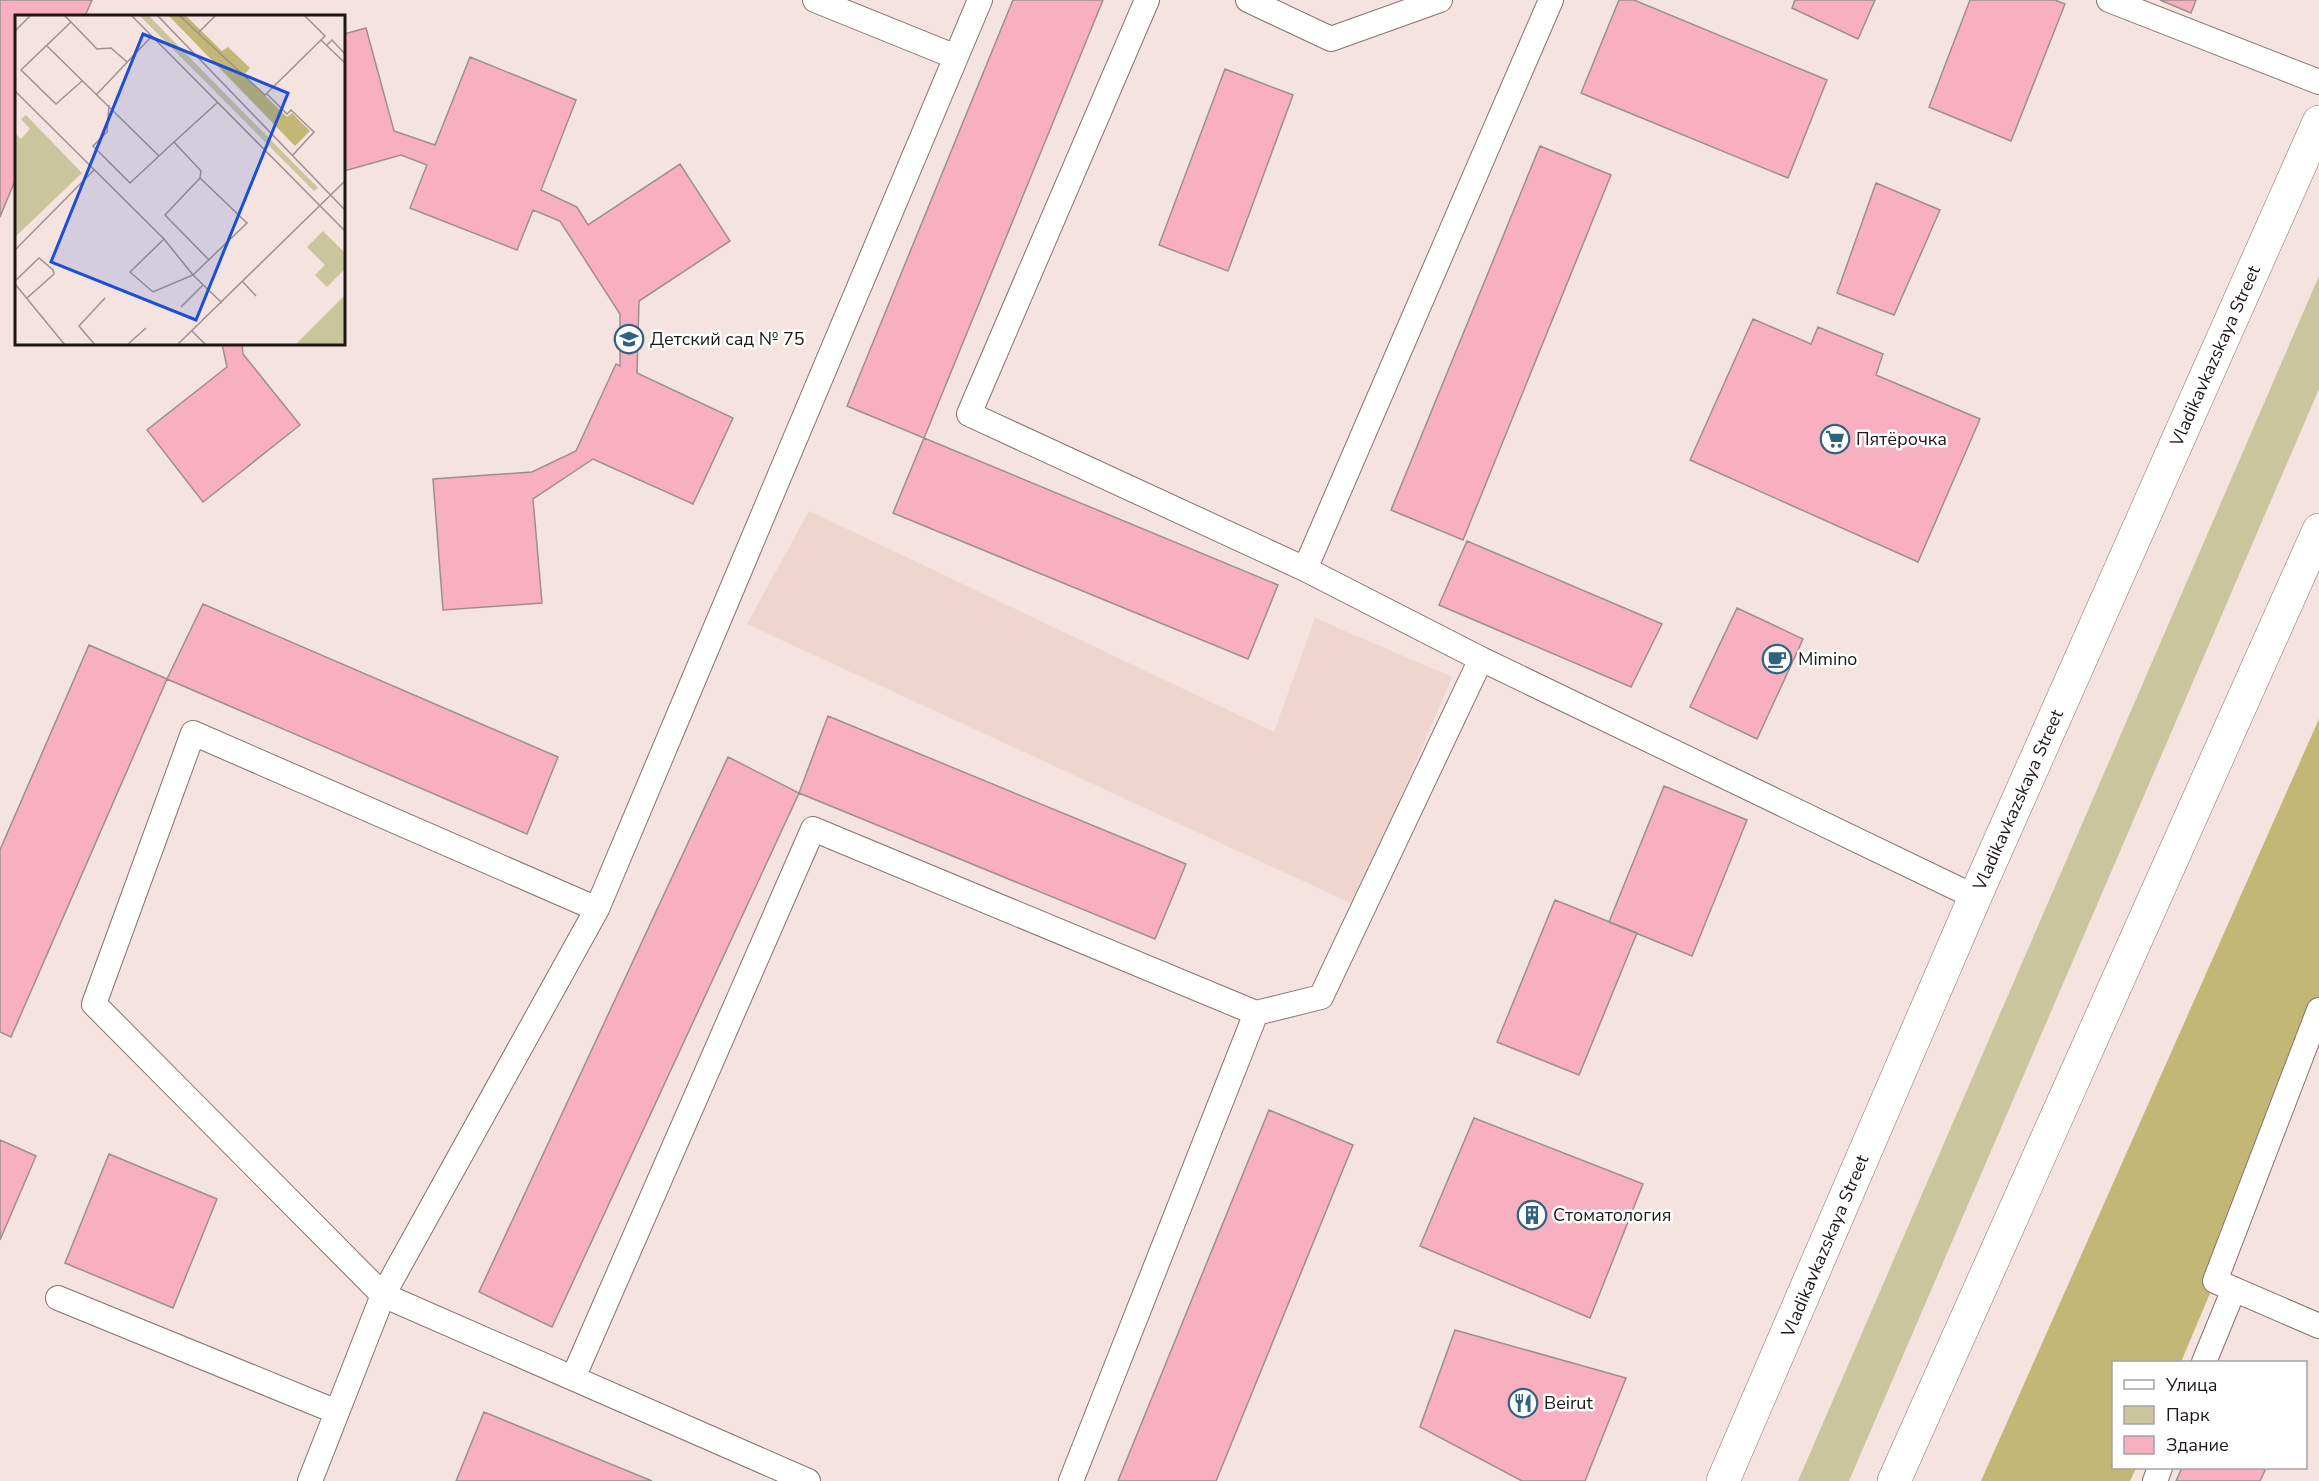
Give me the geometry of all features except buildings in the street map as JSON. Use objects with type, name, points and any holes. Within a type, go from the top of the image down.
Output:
[{"type":"main road","name":"Vladikavkazskaya Street","points":[[1723,1481],[1975,897],[2319,122]]},
{"type":"main road","points":[[1894,1481],[2319,530]]},
{"type":"lane","points":[[815,0],[956,57]]},
{"type":"lane","points":[[310,1481],[383,1295],[597,909],[980,0]]},
{"type":"lane","points":[[1147,0],[969,414],[1305,569],[1481,659],[1975,897]]},
{"type":"lane","points":[[1248,0],[1331,39],[1440,0]]},
{"type":"lane","points":[[1305,569],[1551,0]]},
{"type":"lane","points":[[2109,0],[2319,82]]},
{"type":"lane","points":[[573,1378],[813,830],[1256,1013],[1321,997],[1481,659]]},
{"type":"lane","points":[[597,909],[193,733],[94,1004],[383,1295],[808,1481]]},
{"type":"lane","points":[[2319,1010],[2215,1281],[2319,1326]]},
{"type":"lane","points":[[1071,1481],[1256,1013]]},
{"type":"lane","points":[[2204,1361],[2234,1289]]},
{"type":"lane","points":[[58,1298],[337,1412]]},
{"type":"shaded area","points":[[809,511],[1274,732],[1315,618],[1452,677],[1355,905],[747,624]]},
{"type":"shaded area","points":[[2319,719],[2319,1035],[2181,1361],[2112,1361],[2112,1469],[2136,1469],[2130,1481],[1981,1481]]},
{"type":"green space","points":[[2319,276],[2319,389],[1849,1481],[1798,1481]]},
{"type":"place","name":"Детский сад № 75","points":[[629,339]]},
{"type":"place","name":"Пятёрочка","points":[[1835,439]]},
{"type":"place","name":"Mimino","points":[[1777,659]]},
{"type":"place","name":"Стоматология","points":[[1532,1215]]},
{"type":"place","name":"Beirut","points":[[1523,1403]]}]
